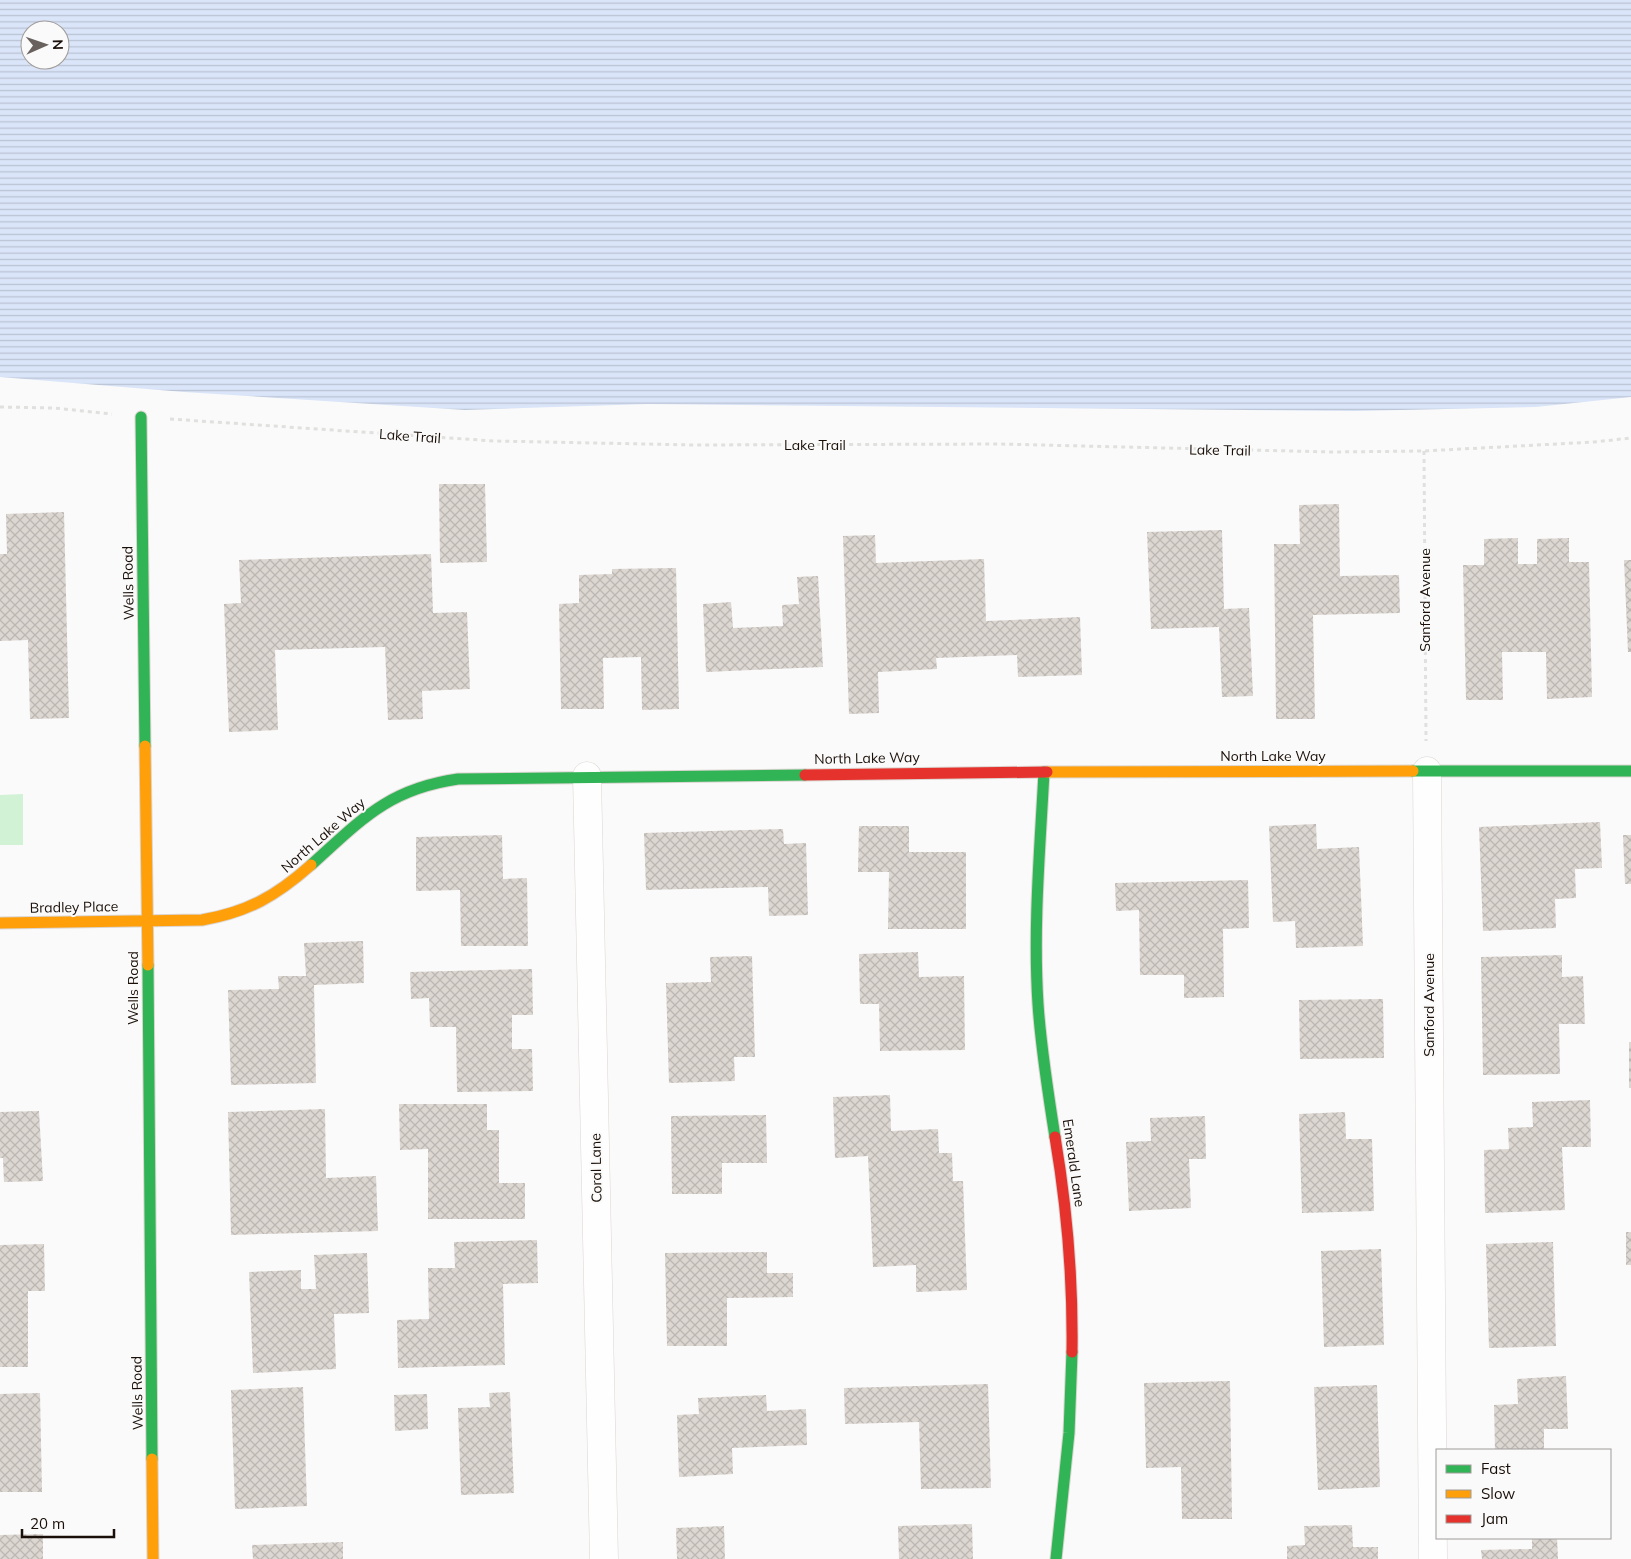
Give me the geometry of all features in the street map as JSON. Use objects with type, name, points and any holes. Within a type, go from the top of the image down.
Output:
[{"type":"street","name":"Wells Road","points":[[141,417],[148,921],[153,1559]]},
{"type":"street","name":"Sanford Avenue","points":[[1427,771],[1432,1559]]},
{"type":"street","name":"North Lake Way","points":[[148,921],[213,919],[228,916],[258,904],[286,886],[369,813],[382,804],[409,790],[442,781],[458,779],[1044,772],[1631,771]]},
{"type":"street","name":"Emerald Lane","points":[[1044,772],[1037,912],[1036,968],[1038,1008],[1062,1181],[1072,1306],[1068,1442],[1056,1559]]},
{"type":"street","name":"Coral Lane","points":[[587,776],[604,1559]]},
{"type":"street","name":"Bradley Place","points":[[0,923],[148,921]]},
{"type":"path","name":"Lake Trail","points":[[0,407],[54,408],[141,417],[494,441],[696,445],[1000,444],[1332,452],[1424,451],[1594,442],[1631,438]]},
{"type":"path","name":"Sanford Avenue","points":[[1424,451],[1427,771]]},
{"type":"green space","points":[[23,794],[23,845],[0,845],[0,795]]},
{"type":"water","points":[[0,0],[1631,0],[1631,397],[1536,407],[1355,411],[648,404],[465,410],[184,392],[0,377]]},
{"type":"building","points":[[439,484],[485,484],[487,562],[440,563]]},
{"type":"building","points":[[1339,504],[1340,576],[1399,575],[1400,613],[1313,615],[1315,719],[1276,719],[1274,544],[1300,544],[1299,505]]},
{"type":"building","points":[[64,512],[69,718],[30,719],[28,640],[0,641],[0,554],[7,554],[6,514]]},
{"type":"building","points":[[1222,530],[1224,609],[1249,608],[1253,696],[1222,697],[1219,627],[1151,629],[1147,532]]},
{"type":"building","points":[[875,535],[876,563],[984,559],[986,621],[1080,617],[1082,675],[1018,677],[1017,655],[936,658],[937,669],[878,672],[879,713],[849,714],[843,536]]},
{"type":"building","points":[[1518,538],[1518,564],[1537,564],[1537,539],[1569,538],[1569,562],[1589,562],[1592,697],[1547,699],[1546,652],[1502,652],[1503,700],[1466,700],[1463,565],[1484,565],[1484,539]]},
{"type":"building","points":[[431,554],[433,613],[467,612],[470,689],[422,691],[423,719],[388,720],[385,647],[275,650],[278,730],[229,732],[224,604],[241,603],[239,560]]},
{"type":"building","points":[[1624,560],[1631,560],[1631,652],[1628,652]]},
{"type":"building","points":[[676,568],[679,709],[642,710],[641,657],[603,658],[604,709],[561,709],[559,604],[579,603],[579,575],[612,574],[612,569]]},
{"type":"building","points":[[818,576],[823,667],[706,672],[703,604],[731,602],[733,628],[783,626],[782,605],[799,604],[797,577]]},
{"type":"building","points":[[1600,822],[1602,868],[1575,869],[1576,898],[1555,899],[1556,928],[1483,931],[1479,827]]},
{"type":"building","points":[[1316,824],[1317,849],[1359,847],[1363,946],[1296,948],[1295,921],[1273,922],[1269,826]]},
{"type":"building","points":[[859,826],[909,826],[909,852],[966,852],[966,929],[888,929],[889,872],[858,872]]},
{"type":"building","points":[[783,829],[784,844],[806,843],[808,915],[769,916],[768,887],[646,890],[644,833]]},
{"type":"building","points":[[502,835],[503,879],[527,878],[528,946],[461,946],[460,890],[416,891],[416,837]]},
{"type":"building","points":[[1623,835],[1631,835],[1631,884],[1625,884]]},
{"type":"building","points":[[1248,880],[1249,928],[1223,929],[1224,997],[1184,998],[1184,975],[1140,975],[1139,910],[1116,911],[1115,883]]},
{"type":"building","points":[[363,941],[364,983],[314,985],[316,1083],[231,1085],[228,990],[279,989],[278,976],[306,976],[304,943]]},
{"type":"building","points":[[918,952],[919,977],[964,976],[965,1050],[880,1051],[879,1004],[860,1004],[859,954]]},
{"type":"building","points":[[1562,955],[1562,977],[1583,976],[1585,1024],[1559,1024],[1560,1074],[1483,1075],[1481,957]]},
{"type":"building","points":[[752,956],[755,1057],[734,1057],[735,1081],[669,1083],[666,983],[711,982],[710,957]]},
{"type":"building","points":[[532,969],[533,1015],[512,1015],[512,1049],[532,1049],[533,1091],[457,1092],[456,1027],[430,1027],[429,998],[411,999],[410,972]]},
{"type":"building","points":[[1383,999],[1384,1058],[1300,1059],[1299,1000]]},
{"type":"building","points":[[1629,1042],[1631,1042],[1631,1088],[1629,1088]]},
{"type":"building","points":[[890,1095],[891,1131],[938,1129],[939,1153],[952,1153],[953,1181],[963,1181],[967,1290],[916,1292],[916,1265],[873,1267],[868,1156],[835,1158],[833,1097]]},
{"type":"building","points":[[1590,1100],[1591,1147],[1562,1147],[1565,1210],[1485,1213],[1484,1150],[1509,1149],[1508,1128],[1533,1127],[1532,1102]]},
{"type":"building","points":[[399,1104],[487,1104],[487,1130],[499,1130],[499,1183],[525,1183],[525,1219],[428,1219],[428,1149],[400,1150]]},
{"type":"building","points":[[325,1109],[326,1178],[376,1176],[378,1231],[231,1235],[228,1112]]},
{"type":"building","points":[[39,1111],[43,1181],[4,1182],[3,1158],[0,1158],[0,1112]]},
{"type":"building","points":[[1345,1112],[1346,1139],[1372,1139],[1374,1211],[1302,1213],[1299,1114]]},
{"type":"building","points":[[766,1115],[767,1163],[722,1163],[722,1194],[672,1194],[671,1116]]},
{"type":"building","points":[[1205,1116],[1206,1159],[1189,1159],[1191,1208],[1129,1211],[1126,1142],[1151,1141],[1150,1118]]},
{"type":"building","points":[[1626,1232],[1631,1232],[1631,1265],[1626,1265]]},
{"type":"building","points":[[537,1240],[538,1283],[503,1284],[505,1365],[398,1368],[397,1320],[429,1319],[428,1268],[455,1268],[454,1242]]},
{"type":"building","points":[[1553,1242],[1556,1346],[1489,1348],[1486,1244]]},
{"type":"building","points":[[44,1244],[45,1291],[28,1291],[28,1367],[0,1367],[0,1245]]},
{"type":"building","points":[[1381,1249],[1384,1345],[1324,1347],[1321,1251]]},
{"type":"building","points":[[767,1252],[767,1273],[793,1273],[793,1297],[727,1298],[727,1346],[667,1346],[665,1253]]},
{"type":"building","points":[[367,1253],[369,1313],[334,1314],[336,1369],[253,1373],[249,1272],[301,1270],[301,1289],[316,1289],[314,1255]]},
{"type":"building","points":[[1566,1376],[1568,1429],[1544,1429],[1544,1449],[1495,1449],[1494,1405],[1518,1404],[1517,1379]]},
{"type":"building","points":[[1230,1381],[1232,1519],[1182,1519],[1181,1467],[1146,1468],[1144,1383]]},
{"type":"building","points":[[988,1384],[991,1488],[921,1489],[919,1422],[845,1424],[844,1388]]},
{"type":"building","points":[[1377,1385],[1380,1487],[1318,1490],[1314,1387]]},
{"type":"building","points":[[303,1387],[307,1506],[235,1509],[231,1390]]},
{"type":"building","points":[[510,1392],[514,1493],[461,1495],[458,1408],[490,1407],[489,1393]]},
{"type":"building","points":[[40,1393],[42,1492],[0,1492],[0,1394]]},
{"type":"building","points":[[427,1394],[428,1429],[395,1431],[394,1395]]},
{"type":"building","points":[[766,1395],[767,1411],[806,1409],[807,1445],[732,1448],[733,1474],[679,1477],[677,1415],[699,1414],[698,1398]]},
{"type":"building","points":[[972,1524],[973,1559],[899,1559],[898,1526]]},
{"type":"building","points":[[1352,1525],[1353,1547],[1378,1547],[1378,1559],[1287,1559],[1287,1546],[1305,1545],[1304,1526]]},
{"type":"building","points":[[724,1526],[725,1559],[677,1559],[676,1528]]},
{"type":"building","points":[[43,1534],[43,1559],[0,1559],[0,1535]]},
{"type":"building","points":[[1532,1539],[1557,1539],[1558,1559],[1482,1559],[1481,1550],[1532,1549]]},
{"type":"building","points":[[343,1542],[343,1559],[253,1559],[252,1545]]},
{"type":"traffic: fast","points":[[141,417],[145,746]]},
{"type":"traffic: fast","points":[[1413,771],[1631,771]]},
{"type":"traffic: fast","points":[[1044,772],[1036,946],[1041,1038],[1055,1137]]},
{"type":"traffic: fast","points":[[311,865],[361,821],[394,799],[413,790],[458,779],[805,775]]},
{"type":"traffic: fast","points":[[148,965],[152,1459]]},
{"type":"traffic: fast","points":[[1056,1559],[1069,1433],[1072,1352]]},
{"type":"traffic: slow","points":[[145,746],[148,965]]},
{"type":"traffic: slow","points":[[1047,772],[1413,771]]},
{"type":"traffic: slow","points":[[0,923],[202,920],[234,912],[261,901],[286,886],[311,865]]},
{"type":"traffic: slow","points":[[152,1459],[153,1559]]},
{"type":"traffic: jam","points":[[805,775],[1047,772]]},
{"type":"traffic: jam","points":[[1055,1137],[1063,1190],[1068,1244],[1072,1352]]}]
